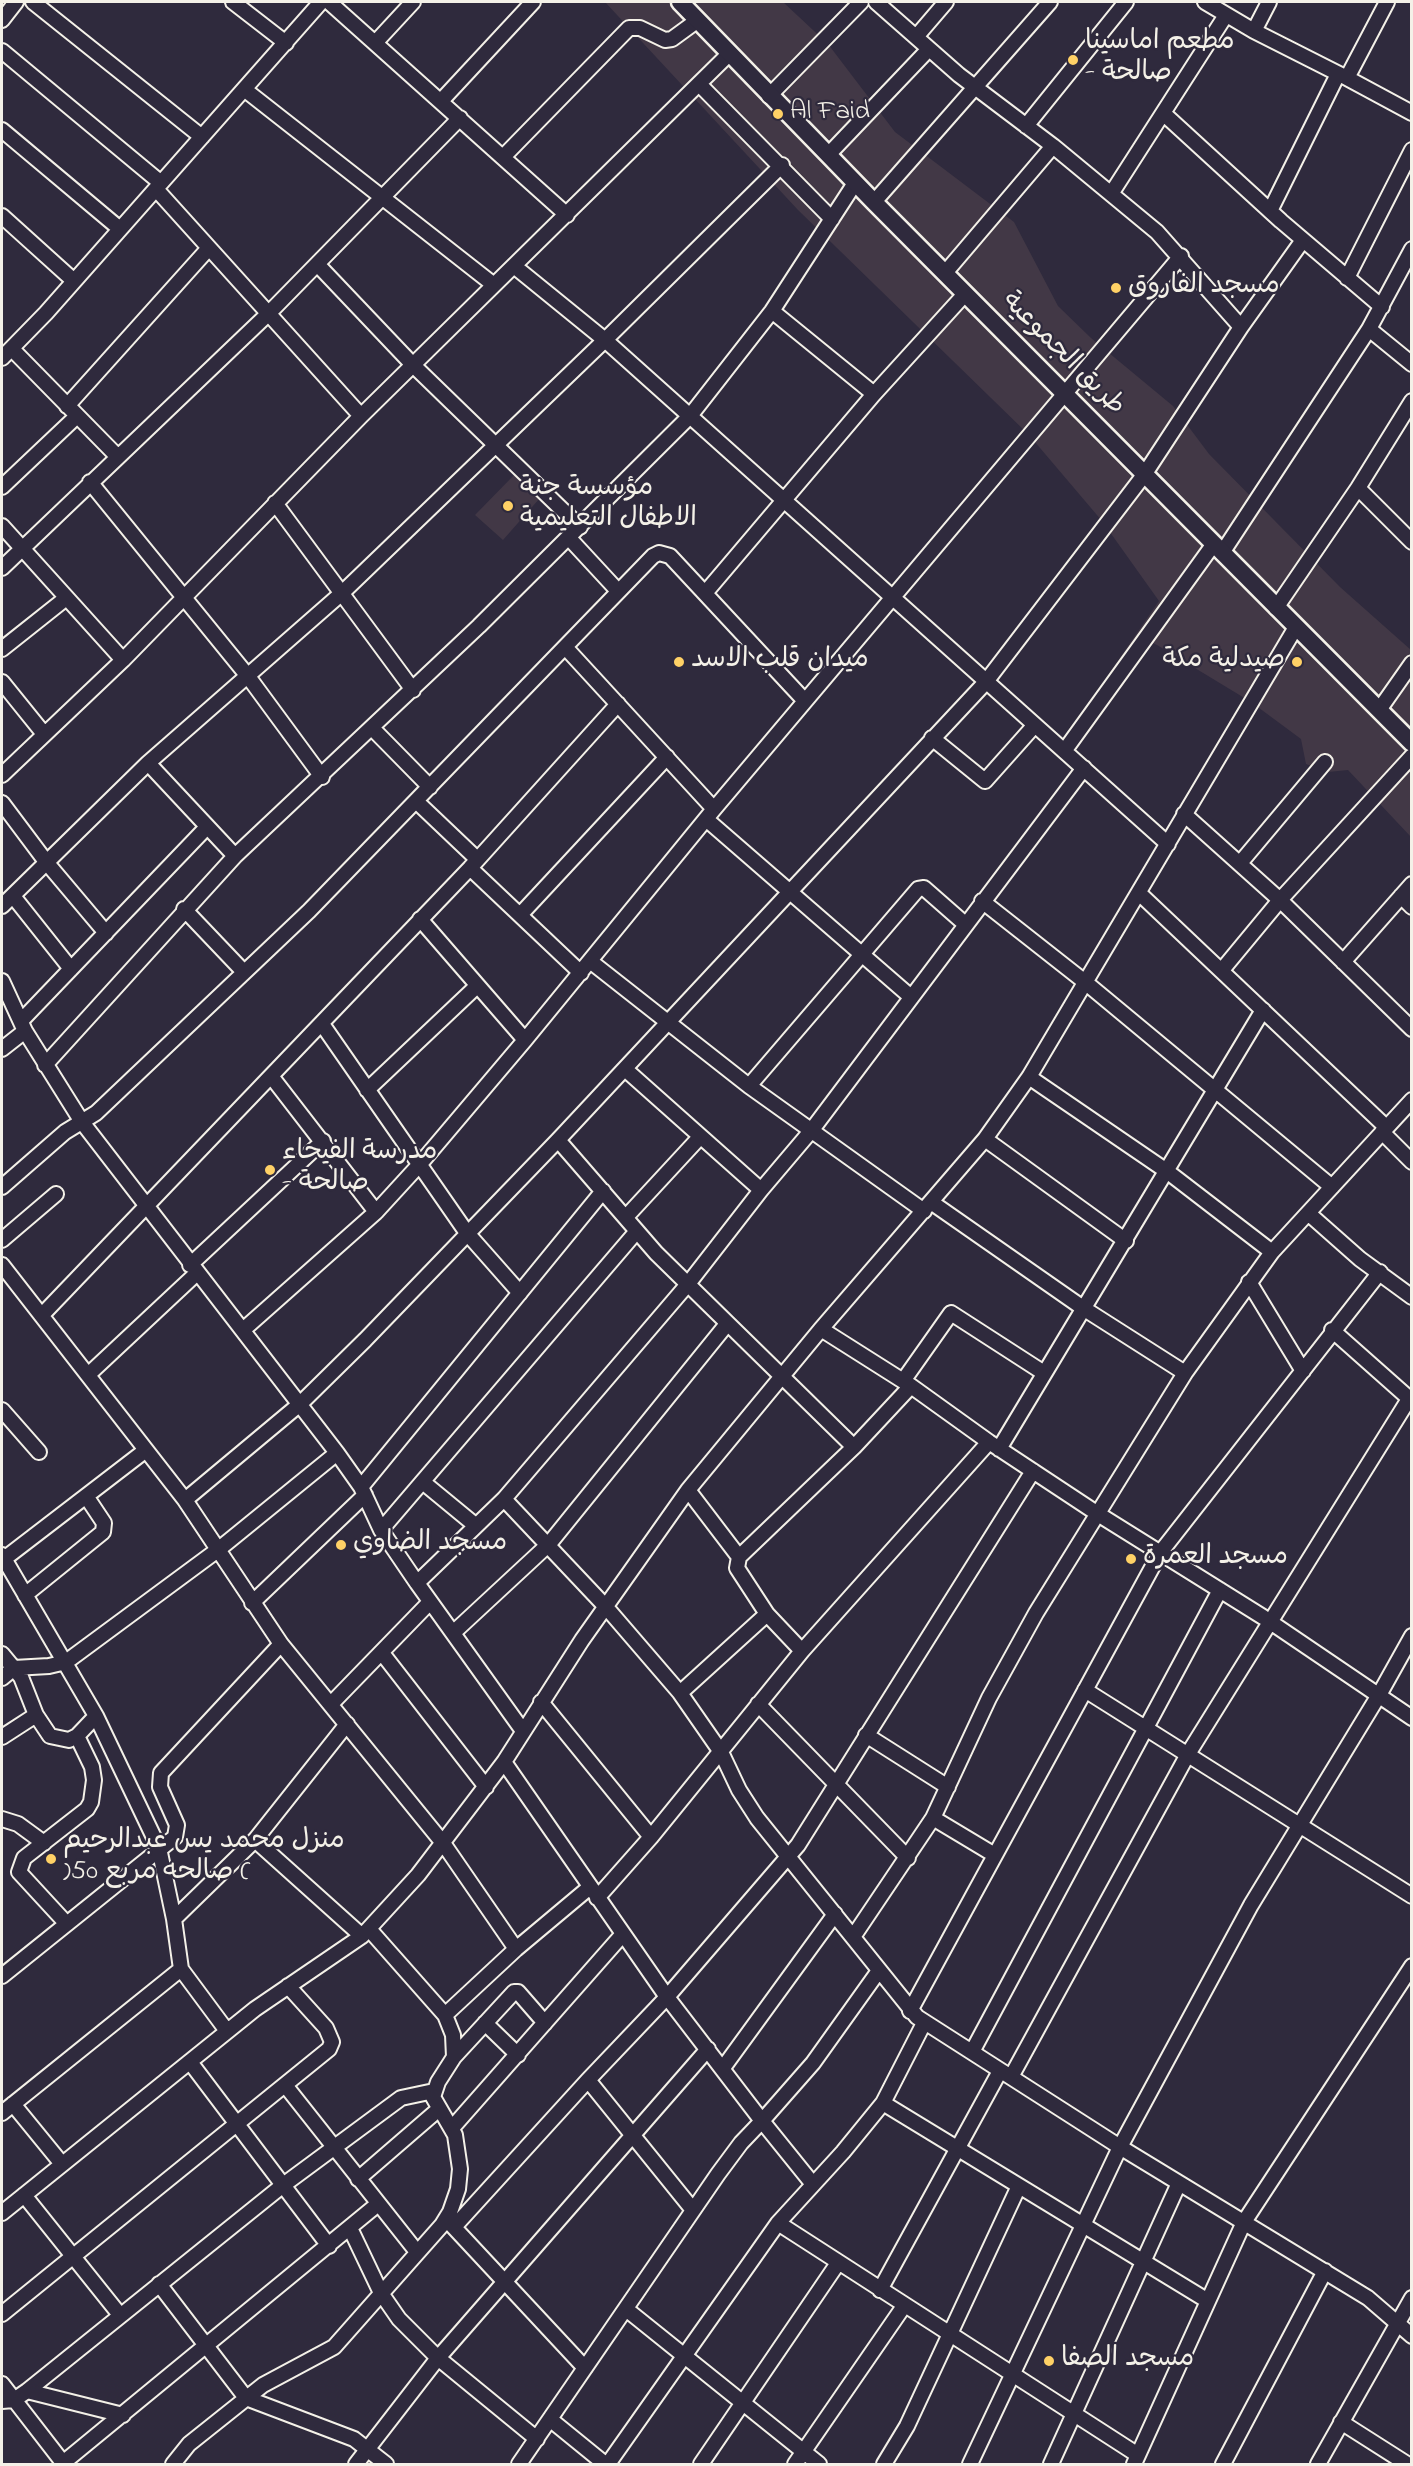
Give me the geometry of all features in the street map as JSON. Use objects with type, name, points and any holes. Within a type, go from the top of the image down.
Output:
[{"type":"main road","name":"طريق الجموعية","points":[[680,2],[769,96],[1412,743]]},
{"type":"street","points":[[2,20],[16,2]]},
{"type":"street","points":[[33,2],[202,137]]},
{"type":"street","points":[[235,2],[286,43]]},
{"type":"street","points":[[118,457],[72,411],[7,354],[321,2]]},
{"type":"street","points":[[328,2],[504,156],[567,215]]},
{"type":"street","points":[[375,43],[413,2]]},
{"type":"street","points":[[441,101],[533,2]]},
{"type":"street","points":[[769,96],[861,2]]},
{"type":"street","points":[[876,2],[930,49],[1157,232],[1181,256],[1241,327]]},
{"type":"street","points":[[916,37],[945,2]]},
{"type":"street","points":[[874,202],[1050,2]]},
{"type":"street","points":[[1026,126],[1126,2]]},
{"type":"street","points":[[1204,2],[1254,31],[1412,113]]},
{"type":"street","points":[[1254,31],[1269,2]]},
{"type":"street","points":[[1270,211],[1343,76],[1387,2]]},
{"type":"street","points":[[1111,194],[1226,15]]},
{"type":"street","points":[[504,156],[629,28],[640,28],[665,40],[672,39],[698,20]]},
{"type":"street","points":[[828,155],[930,49]]},
{"type":"street","points":[[2,51],[158,186],[209,248],[361,416]]},
{"type":"street","points":[[2,775],[123,660],[361,416],[730,53]]},
{"type":"street","points":[[699,84],[782,165],[832,219]]},
{"type":"street","points":[[244,89],[494,285]]},
{"type":"street","points":[[1163,113],[1270,211],[1382,307]]},
{"type":"street","points":[[2,568],[318,265],[460,118]]},
{"type":"street","points":[[2,130],[120,229]]},
{"type":"street","points":[[945,273],[1053,146]]},
{"type":"street","points":[[1347,278],[1412,150]]},
{"type":"street","points":[[2,906],[148,763],[342,593],[495,443],[605,340],[782,165]]},
{"type":"street","points":[[45,1065],[184,909],[235,856],[413,690],[690,416],[772,312],[855,183]]},
{"type":"street","points":[[2,216],[74,281]]},
{"type":"street","points":[[185,1500],[300,1404],[365,1340],[558,1140],[985,683],[1144,475],[1241,327],[1303,240]]},
{"type":"street","points":[[2,487],[72,411],[209,248]]},
{"type":"street","points":[[1065,750],[1218,549],[1370,330],[1412,249]]},
{"type":"street","points":[[243,1330],[376,1212],[420,1164],[590,962],[710,814],[1181,256]]},
{"type":"street","points":[[318,265],[413,365],[580,527]]},
{"type":"street","points":[[514,266],[605,340],[893,597],[985,683],[1065,750],[1168,844]]},
{"type":"street","points":[[706,592],[874,394],[965,294]]},
{"type":"street","points":[[772,312],[874,394]]},
{"type":"street","points":[[1370,330],[1412,364]]},
{"type":"street","points":[[1276,608],[1358,488],[1412,400]]},
{"type":"street","points":[[90,482],[247,675],[322,777]]},
{"type":"street","points":[[1358,488],[1412,542]]},
{"type":"street","points":[[275,503],[413,690]]},
{"type":"street","points":[[2,526],[123,660]]},
{"type":"street","points":[[569,538],[618,591]]},
{"type":"street","points":[[2,1187],[65,1132],[96,1113],[243,971],[331,890],[566,648],[618,591],[658,553],[670,556],[706,592],[806,701]]},
{"type":"street","points":[[2,649],[65,598]]},
{"type":"street","points":[[2,2213],[227,2031],[366,1932],[443,1843],[504,1762],[541,1702],[688,1490],[821,1329],[985,1139],[1029,1077],[1296,627]]},
{"type":"street","points":[[566,648],[667,757],[710,814],[791,891],[910,996]]},
{"type":"street","points":[[1379,710],[1412,663]]},
{"type":"street","points":[[2,682],[44,734]]},
{"type":"street","points":[[42,1315],[144,1206],[322,1024],[618,704]]},
{"type":"street","points":[[932,738],[985,781],[1034,726]]},
{"type":"street","points":[[372,728],[429,787]]},
{"type":"street","points":[[1222,970],[1280,900],[1412,756]]},
{"type":"street","points":[[519,915],[667,757]]},
{"type":"street","points":[[1241,862],[1325,762]]},
{"type":"street","points":[[148,763],[235,856]]},
{"type":"street","points":[[417,1583],[504,1499],[688,1284],[760,1190],[811,1131],[910,996],[1084,768]]},
{"type":"street","points":[[416,801],[519,915],[580,973]]},
{"type":"street","points":[[2,802],[47,863],[106,933]]},
{"type":"street","points":[[1184,814],[1241,862],[1412,1029]]},
{"type":"street","points":[[2,1049],[71,969],[207,827]]},
{"type":"street","points":[[1343,962],[1412,884]]},
{"type":"street","points":[[749,1086],[921,888],[965,924]]},
{"type":"street","points":[[1139,893],[1263,1010],[1384,1130],[1412,1162]]},
{"type":"street","points":[[13,896],[71,969]]},
{"type":"street","points":[[1401,896],[1412,907]]},
{"type":"street","points":[[982,901],[1085,982],[1332,1187]]},
{"type":"street","points":[[184,909],[243,971]]},
{"type":"street","points":[[420,920],[525,1040]]},
{"type":"street","points":[[590,962],[668,1020],[749,1086],[811,1131],[1185,1373]]},
{"type":"street","points":[[2,981],[23,1026],[45,1065],[82,1122],[144,1206],[337,1453],[363,1491],[381,1530],[523,1731]]},
{"type":"street","points":[[367,1090],[477,986]]},
{"type":"street","points":[[445,2014],[516,1950],[594,1893],[651,1837],[802,1651],[994,1445],[1044,1373],[1126,1241],[1263,1010]]},
{"type":"street","points":[[322,1024],[466,1233],[520,1293]]},
{"type":"street","points":[[625,1069],[760,1190]]},
{"type":"street","points":[[271,1076],[376,1212]]},
{"type":"street","points":[[1029,1077],[1168,1172],[1272,1252]]},
{"type":"street","points":[[854,1937],[933,1818],[1000,1679],[1036,1613],[1185,1373],[1272,1252],[1412,1100]]},
{"type":"street","points":[[626,1217],[700,1137]]},
{"type":"street","points":[[985,1139],[1126,1241]]},
{"type":"street","points":[[558,1140],[637,1231],[688,1284],[854,1447]]},
{"type":"street","points":[[89,1374],[322,1141]]},
{"type":"street","points":[[252,1603],[363,1491],[603,1191]]},
{"type":"street","points":[[2,1240],[56,1194]]},
{"type":"street","points":[[1308,1213],[1360,1259],[1412,1297]]},
{"type":"street","points":[[381,1530],[424,1483],[637,1231]]},
{"type":"street","points":[[910,2010],[993,1854],[1160,1553],[1303,1371],[1332,1330],[1380,1272]]},
{"type":"street","points":[[4,1274],[42,1315],[185,1500],[281,1644],[443,1843],[516,1950]]},
{"type":"street","points":[[1249,1282],[1303,1371]]},
{"type":"street","points":[[802,1651],[767,1614],[737,1568],[740,1557],[776,1525],[854,1447],[907,1384],[951,1313],[1044,1373]]},
{"type":"street","points":[[453,1633],[549,1544],[727,1324]]},
{"type":"street","points":[[821,1329],[907,1384],[1098,1514],[1269,1621],[1412,1718]]},
{"type":"street","points":[[880,2290],[956,2150],[1005,2074],[1188,1754],[1269,1621],[1410,1400],[1332,1330]]},
{"type":"street","points":[[2,1410],[39,1452]]},
{"type":"street","points":[[146,1450],[3,1557],[96,1716],[159,1848],[174,1918],[181,1969],[227,2031]]},
{"type":"street","points":[[2,1678],[14,1668],[49,1666],[66,1662],[219,1549],[337,1453]]},
{"type":"street","points":[[173,2464],[189,2444],[246,2398],[279,2375],[334,2347],[417,2252],[451,2223],[667,1997],[810,1827],[1033,1471]]},
{"type":"street","points":[[424,1483],[475,1525]]},
{"type":"street","points":[[688,1490],[740,1557]]},
{"type":"street","points":[[25,1595],[103,1532],[104,1522],[86,1497]]},
{"type":"street","points":[[504,1499],[549,1544],[606,1607],[680,1694],[721,1752],[746,1803],[787,1857],[854,1937],[879,1972],[910,2010],[924,2023],[1120,2147],[1325,2271],[1397,2322],[1412,2336]]},
{"type":"street","points":[[972,2052],[1220,1590]]},
{"type":"street","points":[[331,1704],[430,1602]]},
{"type":"street","points":[[680,1694],[767,1614]]},
{"type":"street","points":[[970,2464],[1120,2147],[1251,1905],[1379,1695],[1412,1636]]},
{"type":"street","points":[[2,1976],[178,1831],[160,1787],[161,1773],[281,1644]]},
{"type":"street","points":[[382,1653],[486,1787]]},
{"type":"street","points":[[2,1654],[14,1668],[27,1690],[36,1714],[50,1736],[69,1740],[77,1736],[96,1716]]},
{"type":"street","points":[[1085,1690],[1412,1896]]},
{"type":"street","points":[[541,1702],[651,1837]]},
{"type":"street","points":[[758,1704],[908,1858]]},
{"type":"street","points":[[2,1737],[36,1714]]},
{"type":"street","points":[[174,1918],[255,1840],[347,1724]]},
{"type":"street","points":[[866,1735],[948,1787]]},
{"type":"street","points":[[66,1923],[19,1872],[24,1858],[87,1809],[91,1802],[94,1780],[92,1767],[77,1736]]},
{"type":"street","points":[[504,1762],[667,1997],[812,2183]]},
{"type":"street","points":[[933,1818],[993,1854]]},
{"type":"street","points":[[2,1819],[18,1824],[44,1843]]},
{"type":"street","points":[[255,1840],[366,1932],[445,2014],[453,2036],[454,2057]]},
{"type":"street","points":[[723,2068],[835,1914]]},
{"type":"street","points":[[452,2128],[623,1934]]},
{"type":"street","points":[[778,2223],[1074,2413],[1136,2460],[1244,2222],[1412,1965]]},
{"type":"street","points":[[2,2113],[181,1969]]},
{"type":"street","points":[[519,2464],[741,2143],[813,2063],[879,1972]]},
{"type":"street","points":[[2,2314],[329,2049],[332,2042],[326,2028],[288,1986]]},
{"type":"street","points":[[451,2223],[460,2179],[458,2145],[452,2128],[433,2097],[434,2091],[454,2057],[516,1991],[545,2023]]},
{"type":"street","points":[[485,2023],[518,2055]]},
{"type":"street","points":[[551,2420],[606,2464],[778,2223],[812,2183],[843,2152],[883,2103],[924,2023]]},
{"type":"street","points":[[356,2464],[438,2358],[708,2049]]},
{"type":"street","points":[[190,2062],[329,2246]]},
{"type":"street","points":[[588,2080],[693,2210]]},
{"type":"street","points":[[285,2085],[333,2149],[417,2252]]},
{"type":"street","points":[[8,2400],[27,2391],[282,2186],[405,2095],[434,2091]]},
{"type":"street","points":[[883,2103],[1018,2188],[1208,2301]]},
{"type":"street","points":[[13,2104],[62,2164]]},
{"type":"street","points":[[358,2179],[439,2109]]},
{"type":"street","points":[[1051,2464],[1179,2183]]},
{"type":"street","points":[[884,2464],[907,2427],[1018,2188]]},
{"type":"street","points":[[24,2195],[120,2315]]},
{"type":"street","points":[[2,2384],[8,2400],[63,2464],[378,2205]]},
{"type":"street","points":[[451,2223],[585,2368]]},
{"type":"street","points":[[350,2228],[381,2293],[399,2319],[438,2358],[537,2439]]},
{"type":"street","points":[[702,2464],[838,2263]]},
{"type":"street","points":[[1223,2464],[1325,2271]]},
{"type":"street","points":[[159,2284],[246,2398],[263,2407],[339,2432],[369,2449],[382,2463]]},
{"type":"street","points":[[1318,2464],[1412,2298]]},
{"type":"street","points":[[795,2464],[904,2306]]},
{"type":"street","points":[[626,2309],[819,2464]]},
{"type":"street","points":[[27,2391],[123,2415]]},
{"type":"street","points":[[1341,2422],[1407,2464]]},
{"type":"shaded area","points":[[605,2],[783,2],[828,44],[895,132],[1014,222],[1058,306],[1091,338],[1173,406],[1209,454],[1340,587],[1411,650],[1411,837],[1348,770],[1328,772],[1306,764],[1301,739],[1251,702],[1157,645],[1148,641],[1115,689],[1104,681],[1159,601],[1102,521],[1029,435],[798,210]]},
{"type":"shaded area","name":"مؤسسة جنة الاطفال التعليمية","points":[[516,473],[540,498],[503,540],[475,515]]},
{"type":"place","name":"مطعم اماسينا - صالحة","points":[[1073,60]]},
{"type":"place","name":"Al Faid","points":[[778,114]]},
{"type":"place","name":"مسجد الفاروق","points":[[1116,288]]},
{"type":"place","name":"مؤسسة جنة الاطفال التعليمية","points":[[508,506]]},
{"type":"place","name":"ميدان قلب الاسد","points":[[679,662]]},
{"type":"place","name":"صيدلية مكة","points":[[1297,662]]},
{"type":"place","name":"مدرسة الفيحاء - صالحة","points":[[270,1170]]},
{"type":"place","name":"مسجد الضاوي","points":[[341,1545]]},
{"type":"place","name":"مسجد العمرة","points":[[1131,1559]]},
{"type":"place","name":"منزل محمد يس عبدالرحيم )صالحه مربع 50 (","points":[[51,1859]]},
{"type":"place","name":"مسجد الصفا","points":[[1049,2361]]}]
